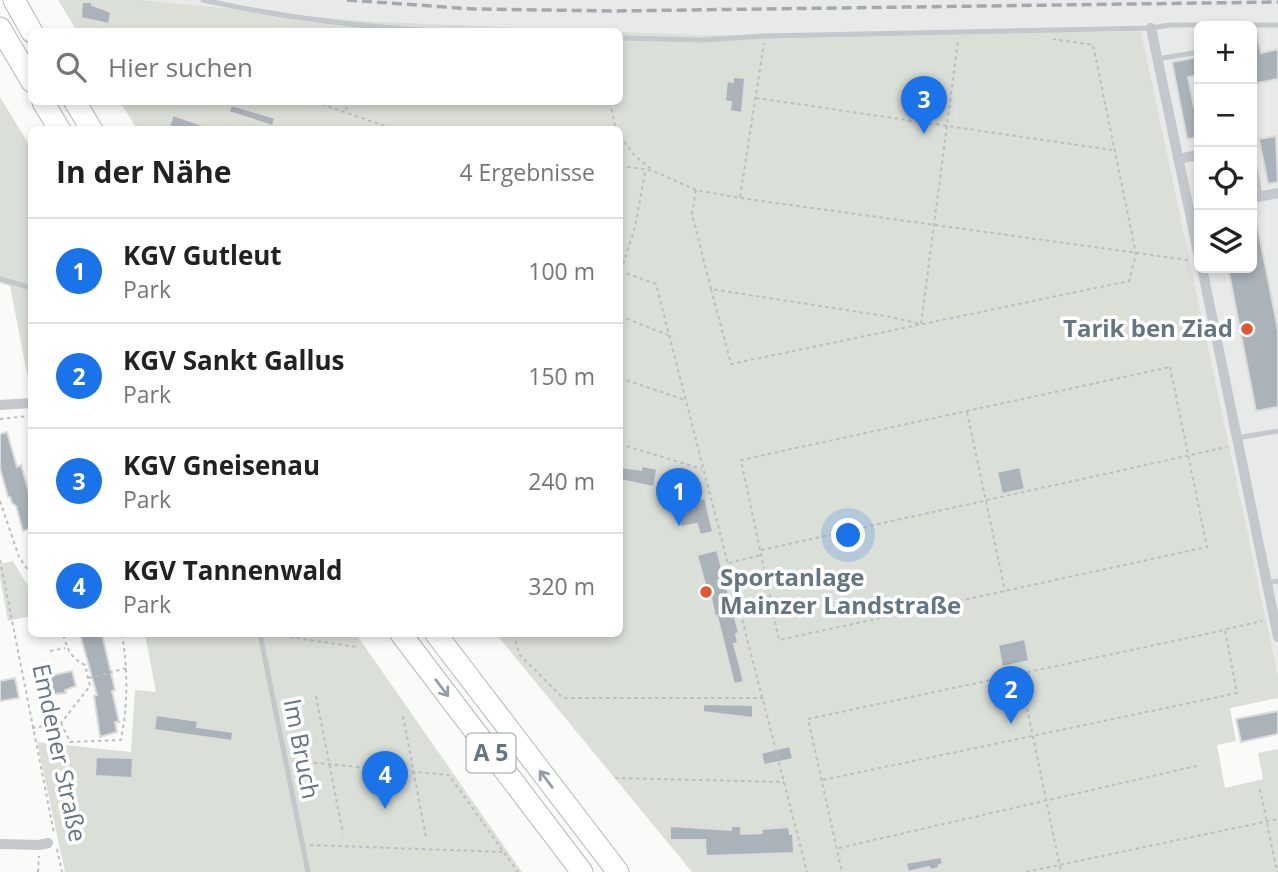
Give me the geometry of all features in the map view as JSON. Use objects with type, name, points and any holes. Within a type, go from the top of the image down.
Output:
[{"type":"highway","points":[[14,0],[30,28]]},
{"type":"highway","points":[[0,28],[28,75]]},
{"type":"highway","points":[[45,105],[58,126]]},
{"type":"highway","points":[[77,105],[90,126]]},
{"type":"highway","name":"A 5","points":[[403,637],[582,872]]},
{"type":"highway","name":"A 5","points":[[438,637],[618,872]]},
{"type":"street","points":[[1151,28],[1194,252]]},
{"type":"street","points":[[1178,159],[1194,156]]},
{"type":"street","points":[[1257,192],[1258,197],[1278,193]]},
{"type":"street","points":[[1203,273],[1238,442],[1272,582],[1278,637]]},
{"type":"street","points":[[0,405],[28,403]]},
{"type":"street","points":[[0,844],[49,843]]},
{"type":"lane","points":[[203,0],[263,13],[406,28]]},
{"type":"lane","points":[[623,38],[702,40],[765,36],[1151,28],[1170,25],[1278,25]]},
{"type":"lane","points":[[1157,59],[1194,53]]},
{"type":"lane","points":[[0,279],[28,287]]},
{"type":"lane","points":[[1238,442],[1278,431]]},
{"type":"lane","name":"Im Bruch","points":[[261,637],[308,872]]},
{"type":"path","points":[[921,324],[959,32]]},
{"type":"path","points":[[740,198],[765,36]]},
{"type":"path","points":[[696,190],[692,214],[731,364],[1129,281],[1136,254],[1093,45],[1054,39]]},
{"type":"path","points":[[756,98],[1113,150]]},
{"type":"path","points":[[325,105],[386,126]]},
{"type":"path","points":[[346,111],[347,105]]},
{"type":"path","points":[[611,105],[615,126]]},
{"type":"path","points":[[623,140],[634,155],[651,170]]},
{"type":"path","points":[[623,166],[651,170],[696,190],[740,198],[1136,254],[1194,258]]},
{"type":"path","points":[[623,262],[635,226],[645,172],[651,170]]},
{"type":"path","points":[[623,272],[656,284],[807,872]]},
{"type":"path","points":[[711,289],[921,324]]},
{"type":"path","points":[[623,317],[669,335]]},
{"type":"path","points":[[1170,367],[1189,456],[1207,547],[779,640],[741,460],[1170,367]]},
{"type":"path","points":[[623,379],[686,400]]},
{"type":"path","points":[[967,412],[1006,592]]},
{"type":"path","points":[[0,419],[28,416]]},
{"type":"path","points":[[761,551],[1189,456],[1238,442]]},
{"type":"path","points":[[623,445],[704,470]]},
{"type":"path","points":[[0,501],[19,557],[28,570]]},
{"type":"path","points":[[728,563],[762,555]]},
{"type":"path","name":"Emdener Straße","points":[[0,560],[32,728],[49,843],[62,872]]},
{"type":"path","points":[[0,582],[5,581]]},
{"type":"path","points":[[842,872],[808,719],[1274,618]]},
{"type":"path","points":[[823,780],[1237,693],[1225,629]]},
{"type":"path","points":[[32,728],[61,723],[90,686],[85,665],[75,660],[66,648],[64,637]]},
{"type":"path","points":[[61,723],[70,742],[121,740],[126,715],[128,668],[123,637]]},
{"type":"path","points":[[287,637],[357,648]]},
{"type":"path","points":[[515,637],[519,654],[563,698],[764,698]]},
{"type":"path","points":[[50,651],[66,648]]},
{"type":"path","points":[[89,678],[128,668]]},
{"type":"path","points":[[1019,673],[1061,872]]},
{"type":"path","points":[[316,696],[343,834]]},
{"type":"path","points":[[403,716],[426,837]]},
{"type":"path","points":[[286,761],[449,775],[518,872]]},
{"type":"path","points":[[838,848],[1201,765]]},
{"type":"path","points":[[615,778],[785,782]]},
{"type":"path","points":[[1260,789],[1278,872]]},
{"type":"path","points":[[1026,872],[1278,819]]},
{"type":"path","points":[[38,872],[49,843]]},
{"type":"path","points":[[302,845],[505,852]]},
{"type":"shaded area","points":[[58,0],[140,0],[362,21],[532,28],[75,28]]},
{"type":"shaded area","points":[[140,0],[1278,0],[1278,676],[1141,31],[703,35],[623,32],[623,28],[532,28],[362,21]]},
{"type":"shaded area","points":[[1141,31],[1278,676],[1278,698],[1230,708],[1236,741],[1217,745],[1225,788],[1263,779],[1258,753],[1278,749],[1278,872],[692,872],[498,637],[623,637],[623,126],[135,126],[122,105],[623,105],[623,32],[703,35]]},
{"type":"shaded area","points":[[0,97],[28,143],[28,379],[10,286],[0,283]]},
{"type":"shaded area","points":[[13,561],[28,586],[28,617],[8,621],[0,564]]},
{"type":"shaded area","points":[[146,637],[358,637],[522,872],[65,872],[37,742],[131,752],[135,690],[156,692]]},
{"type":"building","points":[[82,2],[92,2],[92,5],[111,12],[109,24],[81,18]]},
{"type":"building","points":[[1257,35],[1261,53],[1278,49],[1278,79],[1257,83]]},
{"type":"building","points":[[1194,58],[1194,76],[1188,77],[1194,107],[1194,138],[1187,139],[1172,62]]},
{"type":"building","points":[[733,77],[745,78],[742,113],[730,111],[731,102],[725,101],[727,81],[733,82]]},
{"type":"building","points":[[231,105],[275,118],[273,126],[229,112]]},
{"type":"building","points":[[173,115],[204,126],[169,126]]},
{"type":"building","points":[[1276,136],[1278,182],[1268,184],[1259,139]]},
{"type":"building","points":[[1257,224],[1278,330],[1278,407],[1256,411],[1229,273],[1257,273]]},
{"type":"building","points":[[7,432],[17,467],[21,465],[28,489],[28,529],[23,531],[16,506],[8,497],[0,468],[0,434]]},
{"type":"building","points":[[642,466],[657,469],[654,487],[623,481],[623,467],[641,470]]},
{"type":"building","points":[[1020,467],[1025,489],[1002,494],[997,472]]},
{"type":"building","points":[[705,498],[713,532],[700,535],[697,524],[680,527],[677,512],[693,509],[691,501]]},
{"type":"building","points":[[717,550],[739,633],[736,634],[738,643],[734,644],[744,682],[734,684],[709,587],[706,588],[697,555]]},
{"type":"building","points":[[81,637],[103,637],[115,690],[112,691],[119,722],[115,722],[117,732],[100,737],[94,696],[97,695]]},
{"type":"building","points":[[1025,639],[1029,661],[1002,667],[998,645]]},
{"type":"building","points":[[72,671],[76,686],[65,690],[66,693],[43,695],[40,678]]},
{"type":"building","points":[[15,678],[19,698],[0,701],[0,681]]},
{"type":"building","points":[[703,704],[753,705],[753,718],[703,712]]},
{"type":"building","points":[[1278,711],[1278,734],[1241,742],[1236,719]]},
{"type":"building","points":[[156,715],[198,721],[197,727],[233,732],[232,741],[154,730]]},
{"type":"building","points":[[790,746],[793,759],[764,765],[761,753]]},
{"type":"building","points":[[96,757],[133,758],[132,778],[95,776]]},
{"type":"building","points":[[670,826],[731,830],[731,826],[741,826],[741,834],[789,827],[790,834],[793,833],[794,853],[706,856],[705,840],[670,840]]},
{"type":"building","points":[[941,857],[943,864],[939,865],[939,868],[930,870],[929,867],[908,872],[906,863]]},
{"type":"railway","points":[[347,0],[473,9],[615,11],[1278,2]]},
{"type":"place","name":"KGV Gneisenau","points":[[924,134]]},
{"type":"place","name":"Tarik ben Ziad","points":[[1247,329]]},
{"type":"place","name":"KGV Gutleut","points":[[679,526]]},
{"type":"place","name":"Sportanlage Mainzer Landstraße","points":[[706,592]]},
{"type":"place","name":"KGV Sankt Gallus","points":[[1011,724]]},
{"type":"place","name":"KGV Tannenwald","points":[[385,809]]}]
